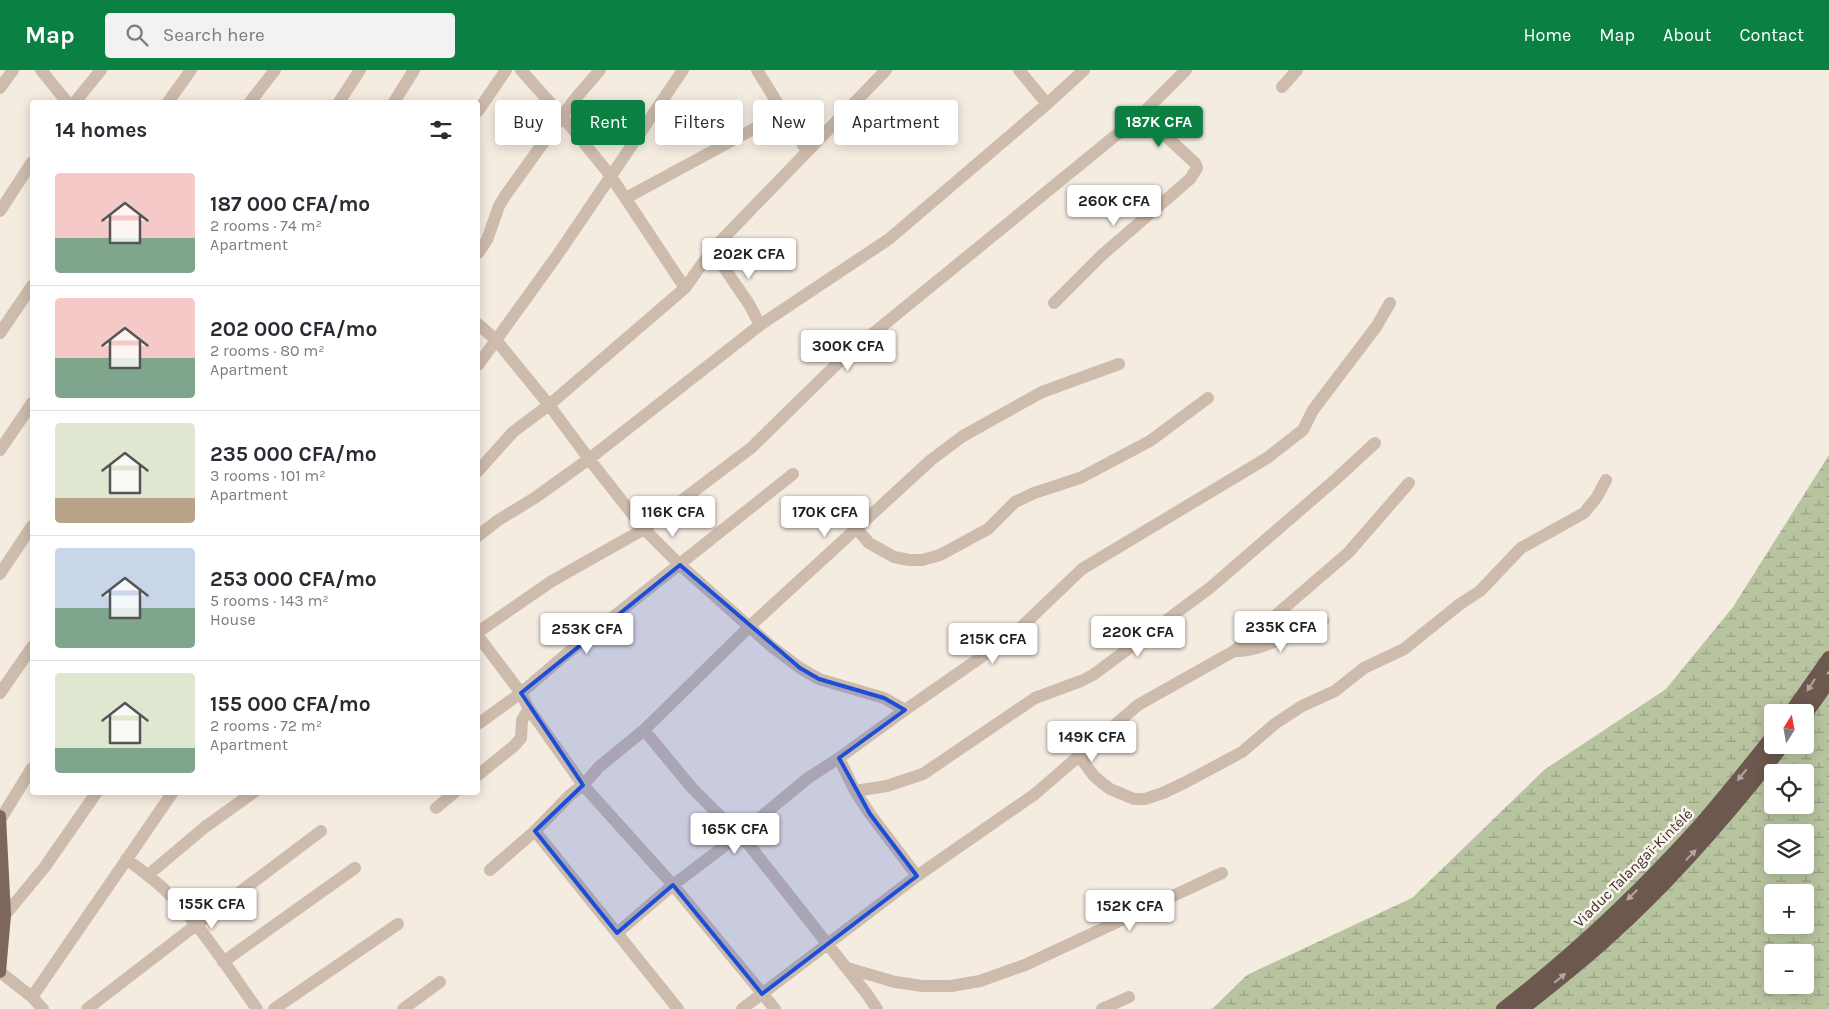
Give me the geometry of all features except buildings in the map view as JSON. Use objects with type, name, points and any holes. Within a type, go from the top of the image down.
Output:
[{"type":"highway","points":[[1797,704],[1829,658]]},
{"type":"highway","points":[[1813,704],[1829,681]]},
{"type":"highway","name":"Viaduc Talangaï-Kintélé","points":[[1503,1009],[1540,980],[1601,926],[1664,863],[1700,825],[1764,747]]},
{"type":"highway","name":"Viaduc Talangaï-Kintélé","points":[[1522,1009],[1610,936],[1652,895],[1713,831],[1776,754]]},
{"type":"main road","points":[[0,818],[5,915],[0,972]]},
{"type":"street","points":[[0,88],[13,70]]},
{"type":"street","points":[[42,70],[65,100]]},
{"type":"street","points":[[77,100],[101,70]]},
{"type":"street","points":[[169,100],[190,70]]},
{"type":"street","points":[[252,100],[275,70]]},
{"type":"street","points":[[340,100],[360,70]]},
{"type":"street","points":[[395,100],[414,70]]},
{"type":"street","points":[[480,108],[506,70]]},
{"type":"street","points":[[521,70],[562,116],[610,175],[685,288]]},
{"type":"street","points":[[480,250],[487,240],[502,201],[562,116],[600,70]]},
{"type":"street","points":[[480,362],[556,258],[610,175],[683,70]]},
{"type":"street","points":[[757,70],[775,100]]},
{"type":"street","points":[[480,469],[513,432],[549,405],[685,288],[712,250],[886,70]]},
{"type":"street","points":[[1019,70],[1047,104]]},
{"type":"street","points":[[480,534],[497,520],[536,497],[589,459],[760,325],[889,240],[1084,70]]},
{"type":"street","points":[[480,631],[552,581],[644,529],[750,448],[843,358],[1142,114],[1186,70]]},
{"type":"street","points":[[1282,87],[1297,70]]},
{"type":"street","points":[[1054,303],[1102,255],[1190,179],[1198,168],[1195,163],[1142,114]]},
{"type":"street","points":[[626,198],[753,129]]},
{"type":"street","points":[[803,145],[807,151]]},
{"type":"street","points":[[0,211],[30,165]]},
{"type":"street","points":[[712,250],[749,304],[760,325]]},
{"type":"street","points":[[0,333],[30,289]]},
{"type":"street","points":[[617,933],[808,778],[1013,635],[1082,570],[1267,458],[1303,430],[1313,410],[1376,327],[1390,302]]},
{"type":"street","points":[[480,326],[496,340],[549,405],[644,529],[680,565],[785,658],[819,679],[884,698],[904,710]]},
{"type":"street","points":[[490,870],[535,831],[599,767],[644,730],[750,626],[930,460],[963,436],[1042,392],[1119,364]]},
{"type":"street","points":[[856,528],[869,542],[894,557],[922,560],[940,555],[988,528],[1015,502],[1034,493],[1080,478],[1150,441],[1208,398]]},
{"type":"street","points":[[0,450],[30,406]]},
{"type":"street","points":[[855,791],[887,786],[923,774],[1035,698],[1093,675],[1211,587],[1375,443]]},
{"type":"street","points":[[480,723],[521,693],[564,656],[793,474]]},
{"type":"street","points":[[1079,756],[1088,770],[1101,782],[1110,789],[1134,799],[1145,799],[1186,782],[1242,752],[1276,723],[1302,706],[1335,691],[1364,668],[1404,649],[1460,604],[1480,591],[1521,548],[1584,513],[1597,497],[1606,480]]},
{"type":"street","points":[[742,1009],[917,876],[1035,794],[1138,706],[1234,651],[1348,552],[1408,483]]},
{"type":"street","points":[[0,574],[30,529]]},
{"type":"street","points":[[1234,651],[1246,651],[1269,644],[1304,626],[1323,621]]},
{"type":"street","points":[[480,639],[521,693],[529,710],[582,785],[674,885],[775,1009]]},
{"type":"street","points":[[0,693],[30,650]]},
{"type":"street","points":[[480,773],[521,738],[522,720],[529,710]]},
{"type":"street","points":[[644,730],[692,788],[750,846],[847,968],[877,1009]]},
{"type":"street","points":[[839,758],[855,791],[870,814],[917,876]]},
{"type":"street","points":[[0,818],[30,771]]},
{"type":"street","points":[[5,915],[44,868],[95,795]]},
{"type":"street","points":[[32,998],[171,795]]},
{"type":"street","points":[[148,875],[205,827],[250,795]]},
{"type":"street","points":[[436,808],[451,795]]},
{"type":"street","points":[[535,831],[678,1009]]},
{"type":"street","points":[[87,1009],[321,832]]},
{"type":"street","points":[[126,859],[169,894],[196,925],[257,1009]]},
{"type":"street","points":[[223,962],[355,868]]},
{"type":"street","points":[[847,968],[895,982],[922,986],[951,986],[980,981],[1025,965],[1222,873]]},
{"type":"street","points":[[274,1009],[398,924]]},
{"type":"street","points":[[0,972],[43,1009]]},
{"type":"street","points":[[403,1009],[440,982]]},
{"type":"street","points":[[1102,1009],[1129,997]]},
{"type":"highlighted area","points":[[680,565],[800,668],[819,679],[884,698],[905,710],[839,758],[870,814],[917,876],[762,994],[673,885],[617,933],[535,831],[583,785],[521,693]]},
{"type":"green space","points":[[1829,455],[1829,1009],[1212,1009],[1247,975],[1412,898],[1544,770],[1666,689],[1733,607]]}]
